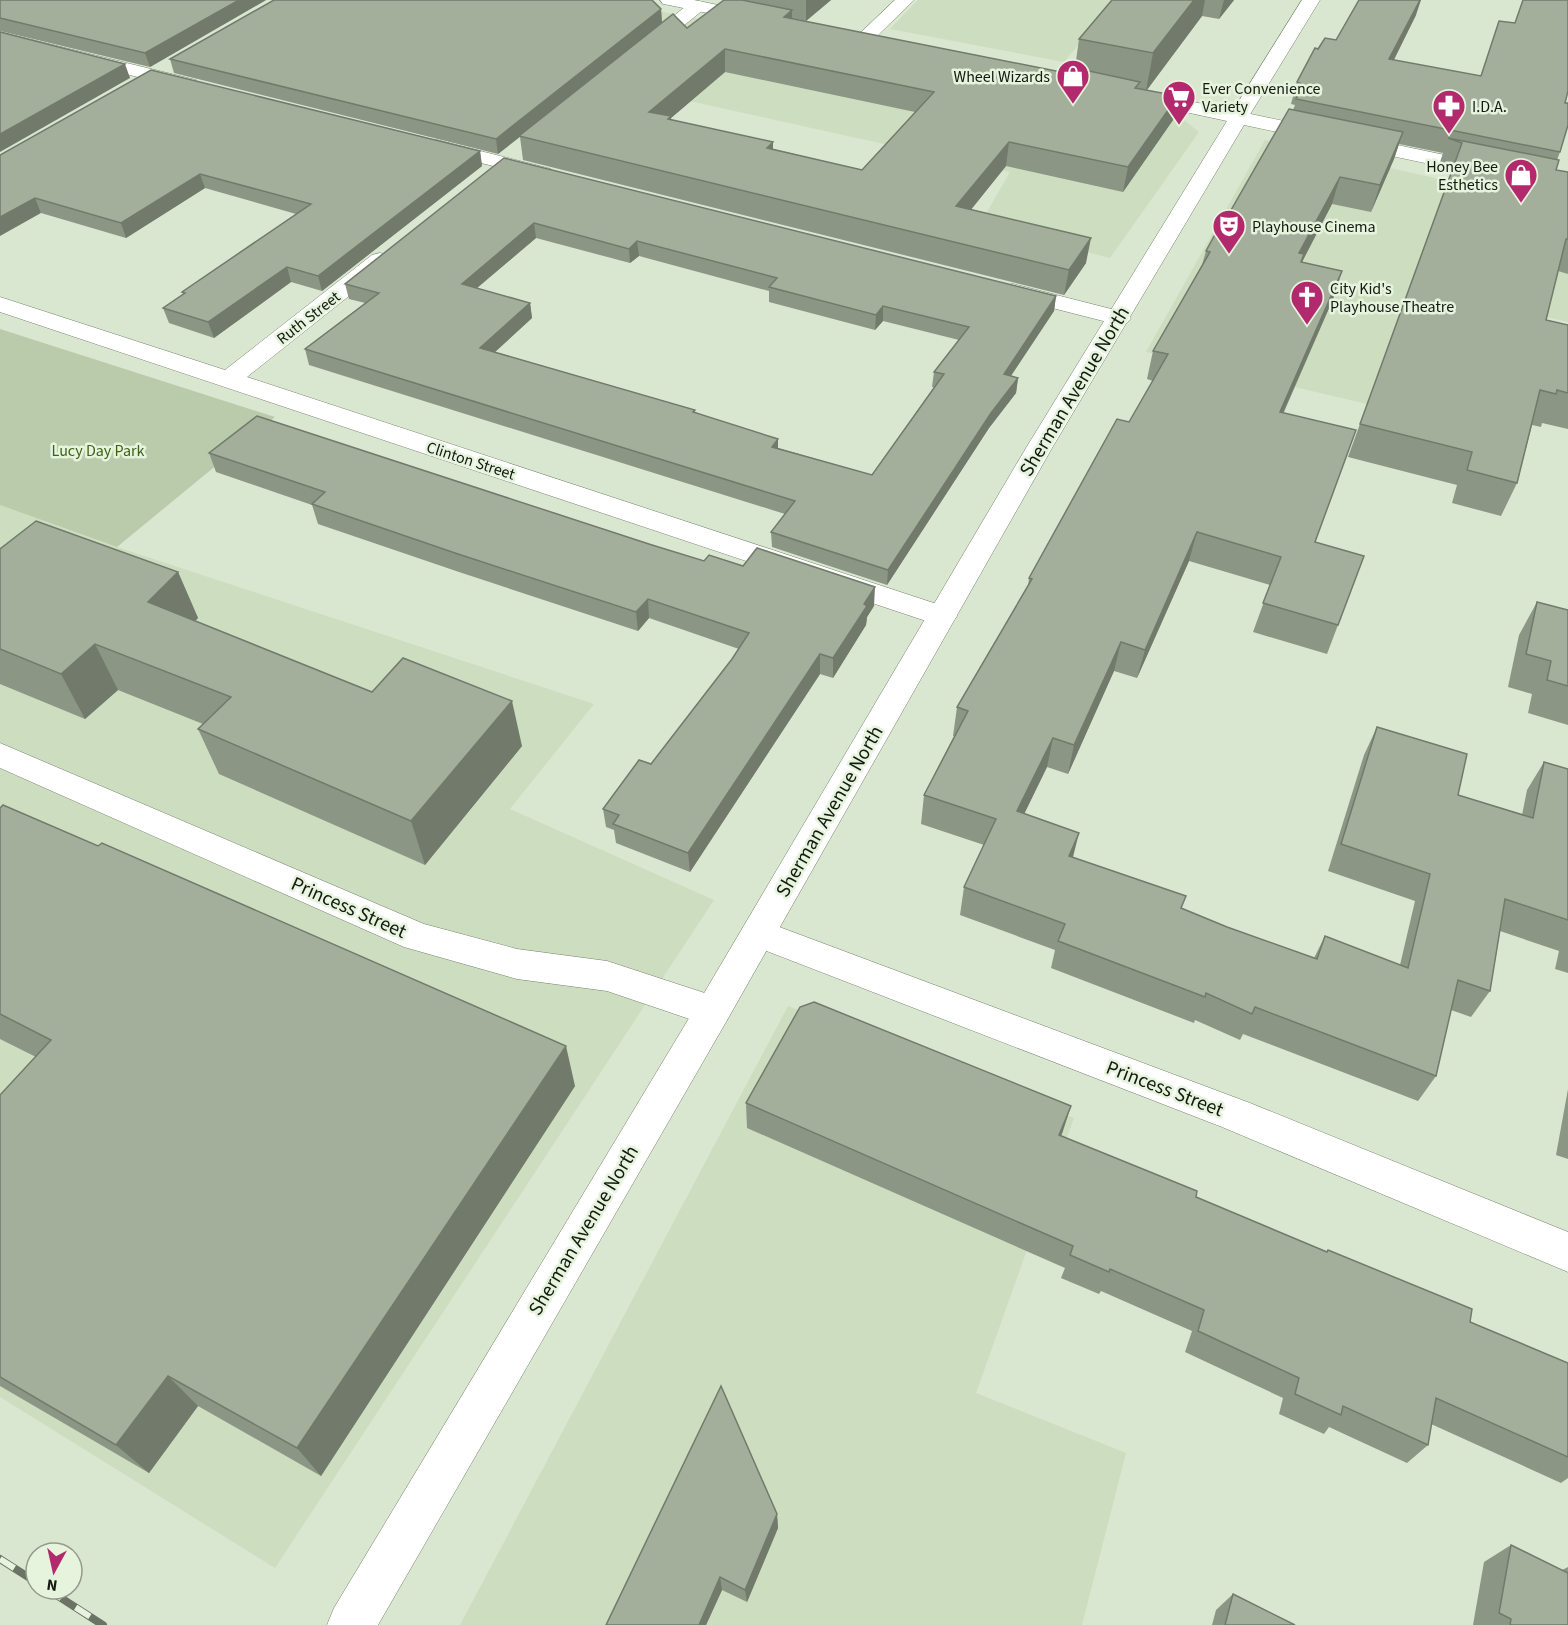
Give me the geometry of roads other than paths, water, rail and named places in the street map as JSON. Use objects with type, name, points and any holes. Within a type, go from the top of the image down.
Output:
[{"type":"street","points":[[669,0],[771,21]]},
{"type":"street","points":[[863,40],[904,0]]},
{"type":"street","name":"Sherman Avenue North","points":[[351,1625],[713,1011],[1039,448],[1311,0]]},
{"type":"street","points":[[634,58],[697,6]]},
{"type":"street","points":[[840,35],[886,45]]},
{"type":"street","points":[[0,37],[209,89]]},
{"type":"street","points":[[132,86],[172,63]]},
{"type":"street","points":[[1115,92],[1568,187]]},
{"type":"street","points":[[423,143],[511,156],[559,177]]},
{"type":"street","points":[[484,177],[511,156]]},
{"type":"street","name":"Ruth Street","points":[[228,380],[395,248]]},
{"type":"street","points":[[993,286],[1119,318]]},
{"type":"street","name":"Clinton Street","points":[[0,304],[942,616]]},
{"type":"street","name":"Princess Street","points":[[0,755],[417,937],[517,964],[606,976],[713,1011]]},
{"type":"street","name":"Princess Street","points":[[758,933],[1236,1115],[1568,1252]]},
{"type":"railway","points":[[0,1559],[24,1574]]},
{"type":"railway","points":[[66,1601],[103,1625]]},
{"type":"place","name":"Wheel Wizards","points":[[1073,105]]},
{"type":"place","name":"Ever Convenience Variety","points":[[1179,126]]},
{"type":"place","name":"I.D.A.","points":[[1449,135]]},
{"type":"place","name":"Honey Bee Esthetics","points":[[1521,204]]},
{"type":"place","name":"Playhouse Cinema","points":[[1229,255]]},
{"type":"place","name":"City Kid's Playhouse Theatre","points":[[1307,326]]},
{"type":"park label","name":"Lucy Day Park","points":[[98,450]]}]
